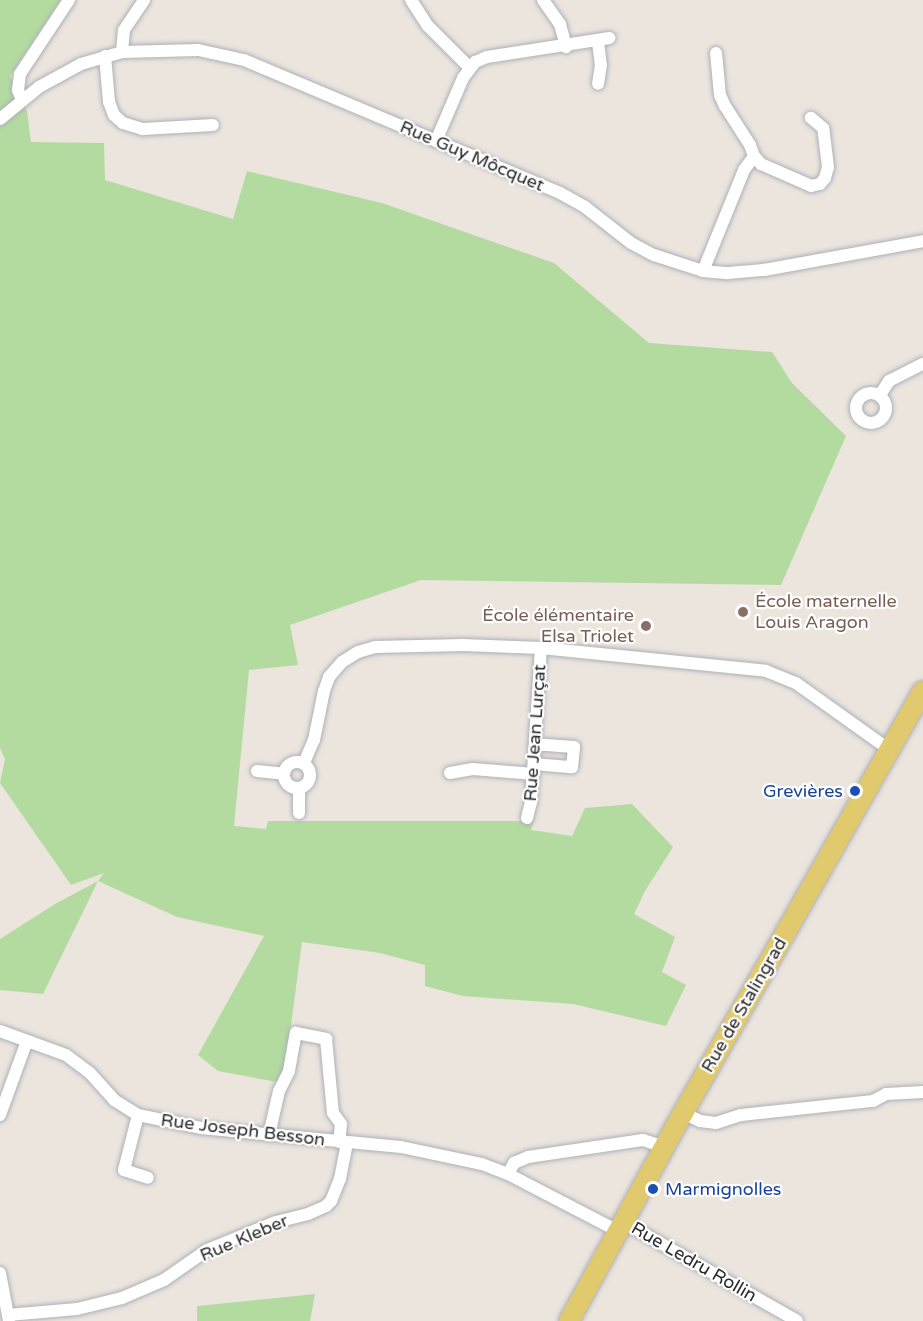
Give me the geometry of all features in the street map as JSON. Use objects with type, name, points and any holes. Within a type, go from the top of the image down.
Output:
[{"type":"main road","name":"Rue de Stalingrad","points":[[569,1321],[683,1113],[923,691]]},
{"type":"street","points":[[22,100],[18,90],[20,75],[69,0]]},
{"type":"street","points":[[122,52],[124,30],[144,0]]},
{"type":"street","points":[[411,0],[428,26],[470,67]]},
{"type":"street","points":[[543,0],[561,24],[566,47]]},
{"type":"street","points":[[436,141],[470,67],[487,57],[604,40],[598,84]]},
{"type":"street","name":"Rue Guy Môcquet","points":[[0,119],[22,100],[59,76],[105,56],[122,52],[198,50],[244,60],[560,193],[585,207],[631,243],[654,255],[703,271],[728,273],[764,270],[923,241]]},
{"type":"street","points":[[716,53],[720,95],[724,106],[750,145],[754,156],[761,164],[810,186],[820,184],[825,178],[828,167],[823,128],[810,118]]},
{"type":"street","points":[[105,56],[109,102],[114,115],[123,123],[143,129],[213,125]]},
{"type":"street","points":[[703,271],[744,170],[754,156]]},
{"type":"street","points":[[880,395],[889,381],[923,364]]},
{"type":"street","points":[[304,763],[314,740],[329,677],[342,662],[358,652],[375,647],[463,645],[541,648],[766,671],[796,683],[890,750]]},
{"type":"street","name":"Rue Jean Lurçat","points":[[527,818],[534,769],[541,648]]},
{"type":"street","points":[[450,773],[473,769],[572,767],[574,747],[535,744]]},
{"type":"street","points":[[284,774],[291,763],[304,763]]},
{"type":"street","points":[[299,788],[306,784],[310,777],[309,769],[304,763]]},
{"type":"street","points":[[257,771],[284,774]]},
{"type":"street","points":[[284,774],[287,783],[299,788]]},
{"type":"street","points":[[299,788],[299,813]]},
{"type":"street","name":"Rue Joseph Besson","points":[[0,1031],[66,1055],[80,1065],[114,1101],[138,1114],[201,1128],[402,1148],[482,1164],[620,1227]]},
{"type":"street","points":[[269,1135],[279,1091],[289,1071],[296,1033],[326,1039],[333,1113],[341,1124],[343,1142]]},
{"type":"street","points":[[0,1115],[27,1041]]},
{"type":"street","points":[[683,1113],[700,1121],[716,1123],[741,1115],[873,1101],[886,1094],[923,1092]]},
{"type":"street","points":[[138,1114],[124,1170],[148,1178]]},
{"type":"street","points":[[508,1174],[514,1163],[528,1157],[643,1140],[664,1147]]},
{"type":"street","name":"Rue Kleber","points":[[6,1313],[69,1310],[122,1298],[164,1280],[207,1250],[276,1222],[308,1214],[326,1206],[331,1201],[340,1179],[343,1142]]},
{"type":"street","name":"Rue Ledru Rollin","points":[[620,1227],[797,1321]]},
{"type":"street","points":[[0,1273],[6,1313]]},
{"type":"green space","points":[[0,0],[61,0],[10,76],[27,111],[31,142],[104,143],[105,180],[233,219],[247,171],[382,203],[554,263],[649,343],[772,352],[792,383],[846,436],[781,585],[421,580],[290,625],[298,665],[249,670],[234,826],[266,829],[268,821],[534,821],[531,830],[572,836],[585,808],[632,804],[673,847],[645,891],[634,914],[675,937],[662,972],[686,985],[666,1026],[573,1004],[463,996],[425,986],[425,965],[380,953],[302,942],[285,1071],[277,1082],[218,1071],[198,1055],[264,936],[177,917],[98,881],[104,873],[71,885],[0,783],[5,759],[0,748]]},
{"type":"green space","points":[[98,881],[43,994],[0,990],[0,939],[55,904]]},
{"type":"green space","points":[[315,1294],[310,1321],[197,1321],[197,1306]]},
{"type":"place","name":"École maternelle Louis Aragon","points":[[743,612]]},
{"type":"place","name":"École élémentaire Elsa Triolet","points":[[646,626]]},
{"type":"place","name":"Grevières","points":[[855,791]]},
{"type":"place","name":"Marmignolles","points":[[653,1189]]}]
